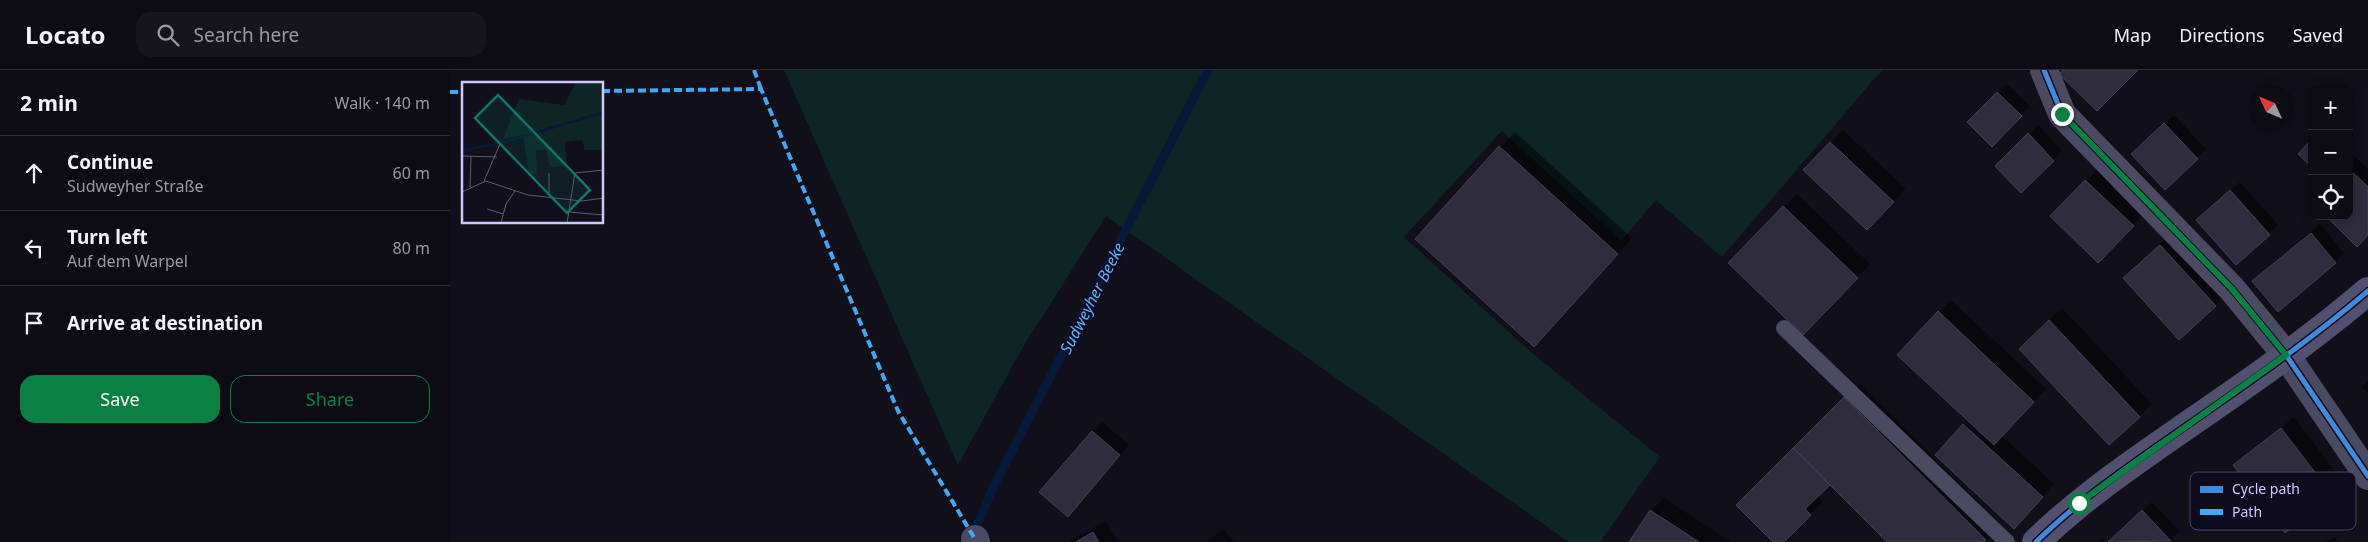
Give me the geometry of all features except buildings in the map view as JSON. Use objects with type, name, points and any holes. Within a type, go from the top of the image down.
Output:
[{"type":"street","points":[[2044,70],[2062,114],[2232,289],[2286,355],[2368,476]]},
{"type":"street","points":[[2036,542],[2079,503],[2286,355],[2368,291]]},
{"type":"lane","points":[[1784,328],[2007,542]]},
{"type":"green space","points":[[784,70],[1882,70],[1722,257],[1656,200],[1621,241],[1502,131],[1404,237],[1531,352],[1660,457],[1600,542],[1569,542],[1106,216],[1023,347],[958,465]]},
{"type":"waterway","name":"Sudweyher Beeke","points":[[977,525],[994,486],[1208,70]]},
{"type":"marked path","points":[[754,70],[761,89]]},
{"type":"marked path","points":[[604,91],[761,89],[898,411],[975,539]]},
{"type":"marked path","points":[[450,92],[462,92]]},
{"type":"cycle path","points":[[2044,70],[2062,114],[2232,289],[2286,355],[2368,476]]},
{"type":"cycle path","points":[[2036,542],[2110,480],[2280,360],[2368,291]]},
{"type":"route","points":[[2062,114],[2232,289],[2286,355],[2079,503]]}]
